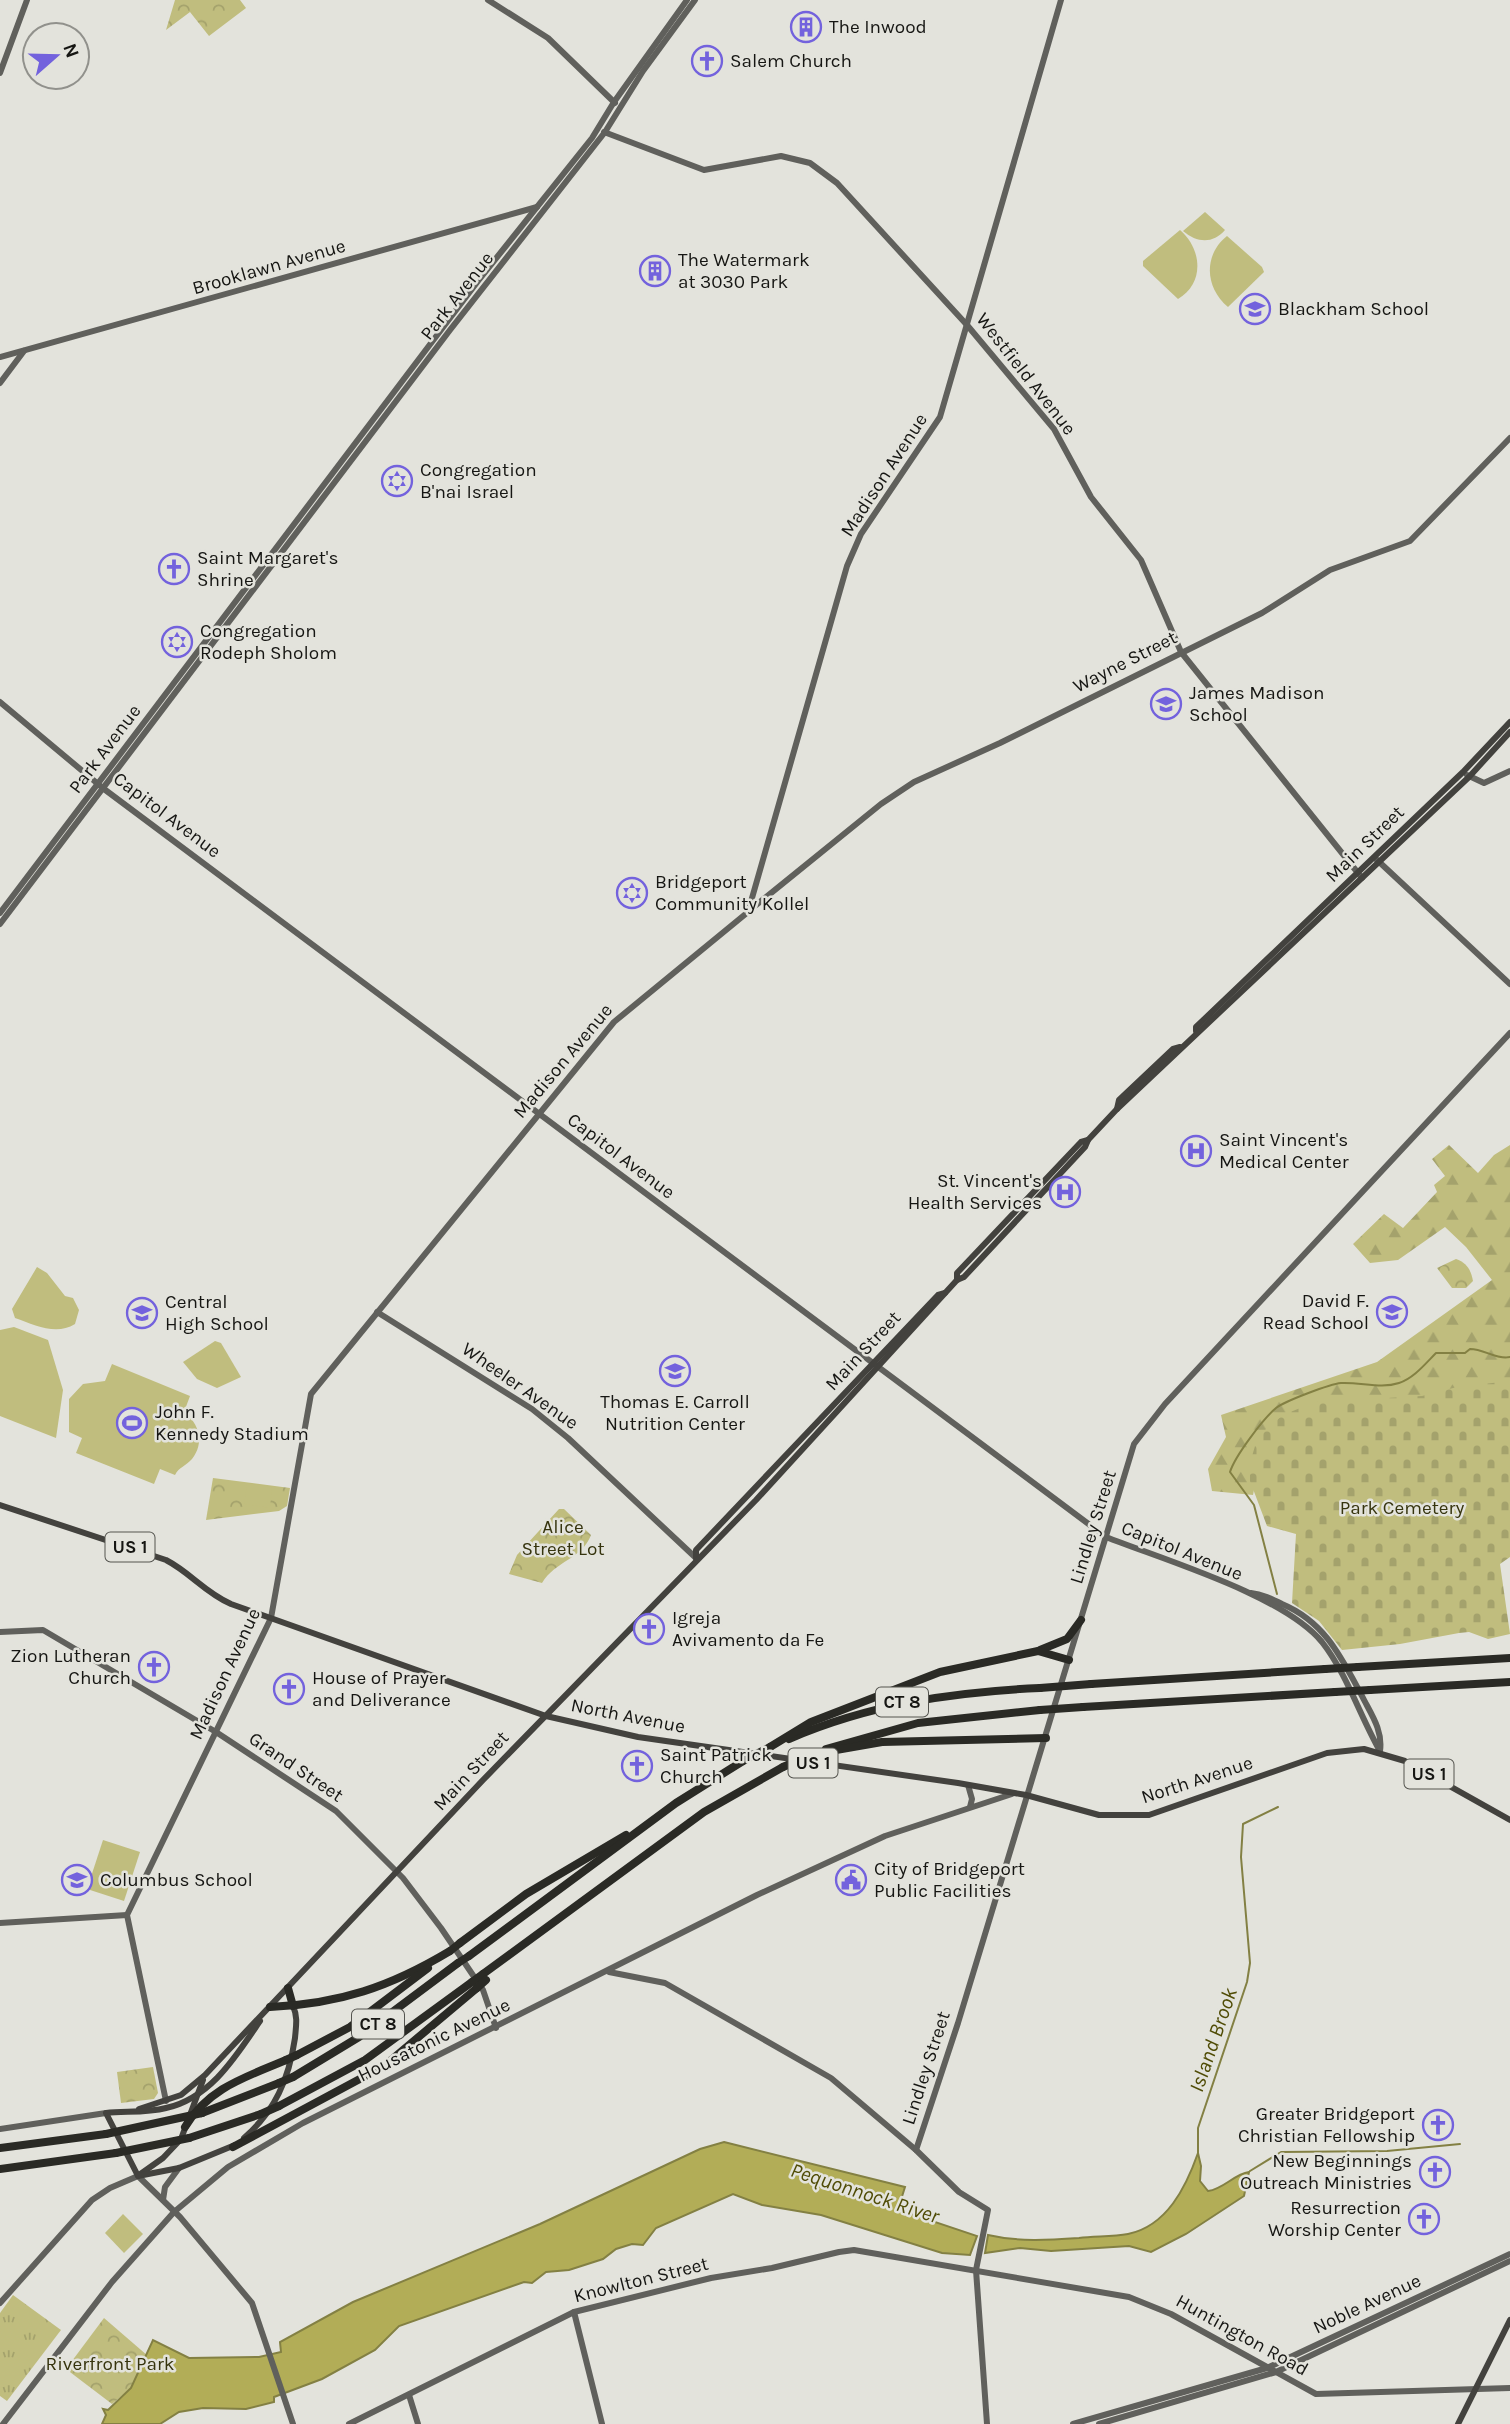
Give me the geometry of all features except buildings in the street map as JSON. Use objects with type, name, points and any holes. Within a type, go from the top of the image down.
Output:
[{"type":"highway","points":[[770,1747],[811,1722],[931,1675],[1038,1651],[1067,1639],[1081,1620]]},
{"type":"highway","points":[[1038,1651],[1069,1660]]},
{"type":"highway","name":"CT 8","points":[[0,2148],[106,2134],[202,2113],[293,2077],[367,2032],[716,1776],[770,1747],[825,1724],[896,1704],[951,1694],[1510,1656]]},
{"type":"highway","name":"CT 8","points":[[0,2169],[116,2153],[188,2138],[279,2106],[365,2060],[474,1985],[529,1940],[713,1806],[783,1767],[865,1736],[918,1723],[1040,1710],[1510,1682]]},
{"type":"highway","points":[[813,1754],[882,1742],[1046,1738]]},
{"type":"highway","points":[[185,2127],[199,2106],[215,2092],[297,2055],[350,2027],[506,1909],[662,1814]]},
{"type":"highway","points":[[270,2007],[323,2004],[409,1974],[450,1951]]},
{"type":"highway","points":[[233,2147],[375,2072],[474,1985]]},
{"type":"highway","points":[[288,1988],[293,2006]]},
{"type":"main road","points":[[0,73],[27,0]]},
{"type":"main road","points":[[488,0],[548,38],[616,105]]},
{"type":"main road","name":"Park Avenue","points":[[323,492],[546,209],[687,0]]},
{"type":"main road","name":"Park Avenue","points":[[616,105],[695,0]]},
{"type":"main road","name":"Madison Avenue","points":[[127,1915],[271,1618],[311,1394],[614,1022],[748,912],[847,566],[860,534],[940,417],[1061,0]]},
{"type":"main road","name":"Park Avenue","points":[[0,924],[536,207],[601,130]]},
{"type":"main road","name":"Westfield Avenue","points":[[601,130],[704,170],[781,156],[820,169],[837,183],[967,325],[1054,429],[1091,497],[1141,560],[1181,652],[1360,876]]},
{"type":"main road","name":"Brooklawn Avenue","points":[[0,357],[536,207],[546,209]]},
{"type":"main road","points":[[0,383],[24,351]]},
{"type":"main road","name":"Wayne Street","points":[[748,912],[914,782],[1000,743],[1262,613],[1329,570],[1410,541],[1510,438]]},
{"type":"main road","name":"Capitol Avenue","points":[[0,702],[101,787],[1106,1537],[1246,1593],[1259,1594],[1293,1608],[1319,1626],[1336,1646],[1376,1723],[1381,1737],[1380,1751]]},
{"type":"main road","name":"Main Street","points":[[167,2105],[205,2076],[396,1871],[696,1558],[696,1550],[957,1280],[964,1277],[1069,1165],[1117,1109],[1119,1100],[1173,1049],[1180,1048],[1196,1031],[1196,1027],[1242,988],[1360,876],[1510,722]]},
{"type":"main road","name":"Main Street","points":[[1376,860],[1469,777],[1510,732]]},
{"type":"main road","points":[[1463,772],[1484,783],[1510,771]]},
{"type":"main road","name":"Park Avenue","points":[[0,913],[101,787]]},
{"type":"main road","points":[[1376,860],[1510,984]]},
{"type":"main road","name":"Lindley Street","points":[[916,2150],[958,2023],[1134,1444],[1165,1404],[1510,1033]]},
{"type":"main road","name":"Wheeler Avenue","points":[[377,1312],[532,1409],[568,1438],[696,1558]]},
{"type":"main road","name":"North Avenue","points":[[0,1505],[166,1560],[182,1570],[206,1592],[271,1618],[546,1716],[638,1737],[968,1785],[1026,1795],[1099,1815],[1149,1815],[1327,1752],[1351,1749],[1380,1751],[1423,1770],[1510,1820]]},
{"type":"main road","name":"Grand Street","points":[[0,1632],[43,1630],[216,1732],[335,1811],[396,1871],[476,1978],[489,2004],[496,2028]]},
{"type":"main road","points":[[968,1785],[972,1799],[970,1807]]},
{"type":"main road","name":"Housatonic Avenue","points":[[3,2424],[112,2283],[174,2212],[228,2166],[258,2148],[835,1859],[885,1836],[1012,1794]]},
{"type":"main road","points":[[0,1923],[127,1915],[167,2105],[0,2129]]},
{"type":"main road","points":[[607,1972],[657,1981],[694,1997],[831,2078],[916,2150],[959,2192],[987,2213],[976,2266],[987,2424]]},
{"type":"main road","name":"Main Street","points":[[0,2303],[92,2200],[110,2188],[138,2176],[179,2168],[233,2147],[262,2121],[288,2077],[297,2023],[293,2006]]},
{"type":"main road","name":"Main Street","points":[[167,2105],[196,2095],[216,2081],[270,2007]]},
{"type":"main road","name":"Main Street","points":[[138,2176],[171,2151],[185,2127],[205,2076]]},
{"type":"main road","points":[[106,2113],[138,2176],[163,2200],[248,2296],[270,2351],[293,2424]]},
{"type":"main road","points":[[163,2200],[166,2187],[179,2168]]},
{"type":"main road","name":"Knowlton Street","points":[[349,2424],[575,2312],[711,2278],[854,2250],[962,2269]]},
{"type":"main road","name":"Noble Avenue","points":[[1073,2424],[1267,2368],[1510,2254]]},
{"type":"main road","name":"Noble Avenue","points":[[1099,2424],[1276,2372],[1510,2261]]},
{"type":"main road","name":"Huntington Road","points":[[962,2269],[976,2266],[1129,2297],[1171,2314],[1315,2394],[1510,2389]]},
{"type":"main road","points":[[575,2312],[602,2424]]},
{"type":"main road","points":[[1458,2424],[1510,2320]]},
{"type":"main road","points":[[409,2395],[418,2424]]},
{"type":"green space","points":[[175,0],[240,0],[246,8],[209,36],[190,12],[166,30]]},
{"type":"green space","points":[[1205,212],[1225,230],[1220,235],[1210,240],[1199,240],[1183,231]]},
{"type":"green space","points":[[1180,230],[1193,247],[1197,266],[1193,284],[1178,299],[1143,266],[1143,261]]},
{"type":"green space","points":[[1227,236],[1262,267],[1264,272],[1228,307],[1215,291],[1210,272],[1214,252]]},
{"type":"green space","points":[[1449,1145],[1478,1173],[1494,1155],[1510,1145],[1510,1389],[1259,1463],[1253,1495],[1212,1491],[1208,1469],[1226,1437],[1221,1415],[1377,1362],[1492,1280],[1466,1247],[1445,1227],[1398,1260],[1370,1263],[1353,1244],[1384,1214],[1403,1228],[1437,1192],[1434,1185],[1445,1176],[1432,1159]]},
{"type":"green space","points":[[1456,1259],[1466,1265],[1471,1273],[1473,1281],[1466,1288],[1452,1288],[1437,1268]]},
{"type":"green space","points":[[37,1267],[47,1273],[65,1296],[73,1298],[79,1310],[75,1324],[53,1329],[15,1318],[12,1309]]},
{"type":"green space","points":[[14,1327],[48,1340],[63,1390],[56,1438],[0,1416],[0,1330]]},
{"type":"green space","points":[[215,1341],[221,1343],[241,1377],[217,1388],[197,1379],[183,1362]]},
{"type":"green space","name":"John F. Kennedy Stadium","points":[[112,1364],[190,1396],[184,1412],[197,1427],[198,1446],[192,1459],[175,1475],[160,1469],[154,1484],[76,1453],[82,1438],[69,1432],[69,1399],[83,1384],[105,1381]]},
{"type":"green space","name":"Park Cemetery","points":[[1510,1381],[1510,1557],[1500,1564],[1510,1634],[1488,1639],[1469,1632],[1400,1644],[1342,1650],[1319,1621],[1292,1603],[1296,1534],[1267,1526],[1250,1481],[1250,1463],[1258,1436],[1283,1415],[1315,1402],[1422,1396],[1457,1387]]},
{"type":"green space","points":[[213,1478],[290,1488],[287,1506],[279,1511],[206,1520]]},
{"type":"green space","points":[[247,1483],[272,1487],[270,1508],[244,1504]]},
{"type":"green space","name":"Alice Street Lot","points":[[559,1509],[564,1509],[591,1535],[587,1543],[542,1583],[509,1574],[517,1555]]},
{"type":"green space","points":[[103,1840],[140,1852],[124,1901],[87,1889]]},
{"type":"green space","points":[[153,2067],[158,2093],[154,2099],[121,2103],[117,2072]]},
{"type":"green space","points":[[123,2214],[143,2234],[124,2253],[105,2233]]},
{"type":"green space","points":[[13,2295],[61,2330],[7,2401],[0,2396],[0,2313]]},
{"type":"green space","name":"Riverfront Park","points":[[104,2318],[148,2356],[131,2388],[112,2404],[66,2369]]},
{"type":"water","points":[[724,2142],[905,2187],[899,2206],[905,2212],[977,2236],[970,2255],[942,2253],[821,2215],[762,2205],[733,2194],[656,2228],[643,2245],[632,2244],[616,2249],[603,2259],[569,2270],[546,2272],[532,2283],[524,2282],[399,2326],[375,2350],[322,2379],[274,2397],[274,2402],[246,2409],[203,2408],[179,2412],[160,2424],[102,2424],[106,2415],[103,2409],[108,2410],[131,2388],[153,2340],[189,2358],[259,2357],[281,2352],[280,2342],[353,2302],[540,2224],[700,2149]]},
{"type":"water","points":[[1198,2153],[1200,2181],[1208,2191],[1249,2172],[1244,2196],[1186,2234],[1151,2252],[1129,2246],[1051,2251],[1020,2248],[985,2253],[988,2235],[1045,2240],[1116,2236],[1142,2230],[1154,2223],[1173,2203]]},
{"type":"waterway","name":"Island Brook","points":[[1277,1594],[1254,1505],[1230,1472],[1243,1448],[1270,1413],[1288,1401],[1335,1384],[1399,1383],[1414,1374],[1436,1353],[1465,1353],[1470,1349],[1510,1357]]},
{"type":"waterway","name":"Island Brook","points":[[1198,2153],[1198,2128],[1247,1982],[1250,1963],[1241,1857],[1243,1824],[1278,1807]]},
{"type":"waterway","name":"Pequonnock River","points":[[1250,2171],[1281,2152],[1387,2151],[1460,2144]]},
{"type":"place","name":"The Inwood","points":[[806,27]]},
{"type":"place","name":"Salem Church","points":[[707,61]]},
{"type":"place","name":"The Watermark at 3030 Park","points":[[655,271]]},
{"type":"place","name":"Blackham School","points":[[1255,309]]},
{"type":"place","name":"Congregation B'nai Israel","points":[[397,481]]},
{"type":"place","name":"Saint Margaret's Shrine","points":[[174,569]]},
{"type":"place","name":"Congregation Rodeph Sholom","points":[[177,642]]},
{"type":"place","name":"James Madison School","points":[[1166,704]]},
{"type":"place","name":"Bridgeport Community Kollel","points":[[632,893]]},
{"type":"place","name":"Saint Vincent's Medical Center","points":[[1196,1151]]},
{"type":"place","name":"St. Vincent's Health Services","points":[[1065,1192]]},
{"type":"place","name":"David F. Read School","points":[[1392,1312]]},
{"type":"place","name":"Central High School","points":[[142,1313]]},
{"type":"place","name":"Thomas E. Carroll Nutrition Center","points":[[675,1371]]},
{"type":"place","name":"John F. Kennedy Stadium","points":[[132,1423]]},
{"type":"place","name":"Igreja Avivamento da Fe","points":[[649,1629]]},
{"type":"place","name":"Zion Lutheran Church","points":[[154,1667]]},
{"type":"place","name":"House of Prayer and Deliverance","points":[[289,1689]]},
{"type":"place","name":"Saint Patrick Church","points":[[637,1766]]},
{"type":"place","name":"Columbus School","points":[[77,1880]]},
{"type":"place","name":"City of Bridgeport Public Facilities","points":[[851,1880]]},
{"type":"place","name":"Greater Bridgeport Christian Fellowship","points":[[1438,2125]]},
{"type":"place","name":"New Beginnings Outreach Ministries","points":[[1435,2172]]},
{"type":"place","name":"Resurrection Worship Center","points":[[1424,2219]]}]
